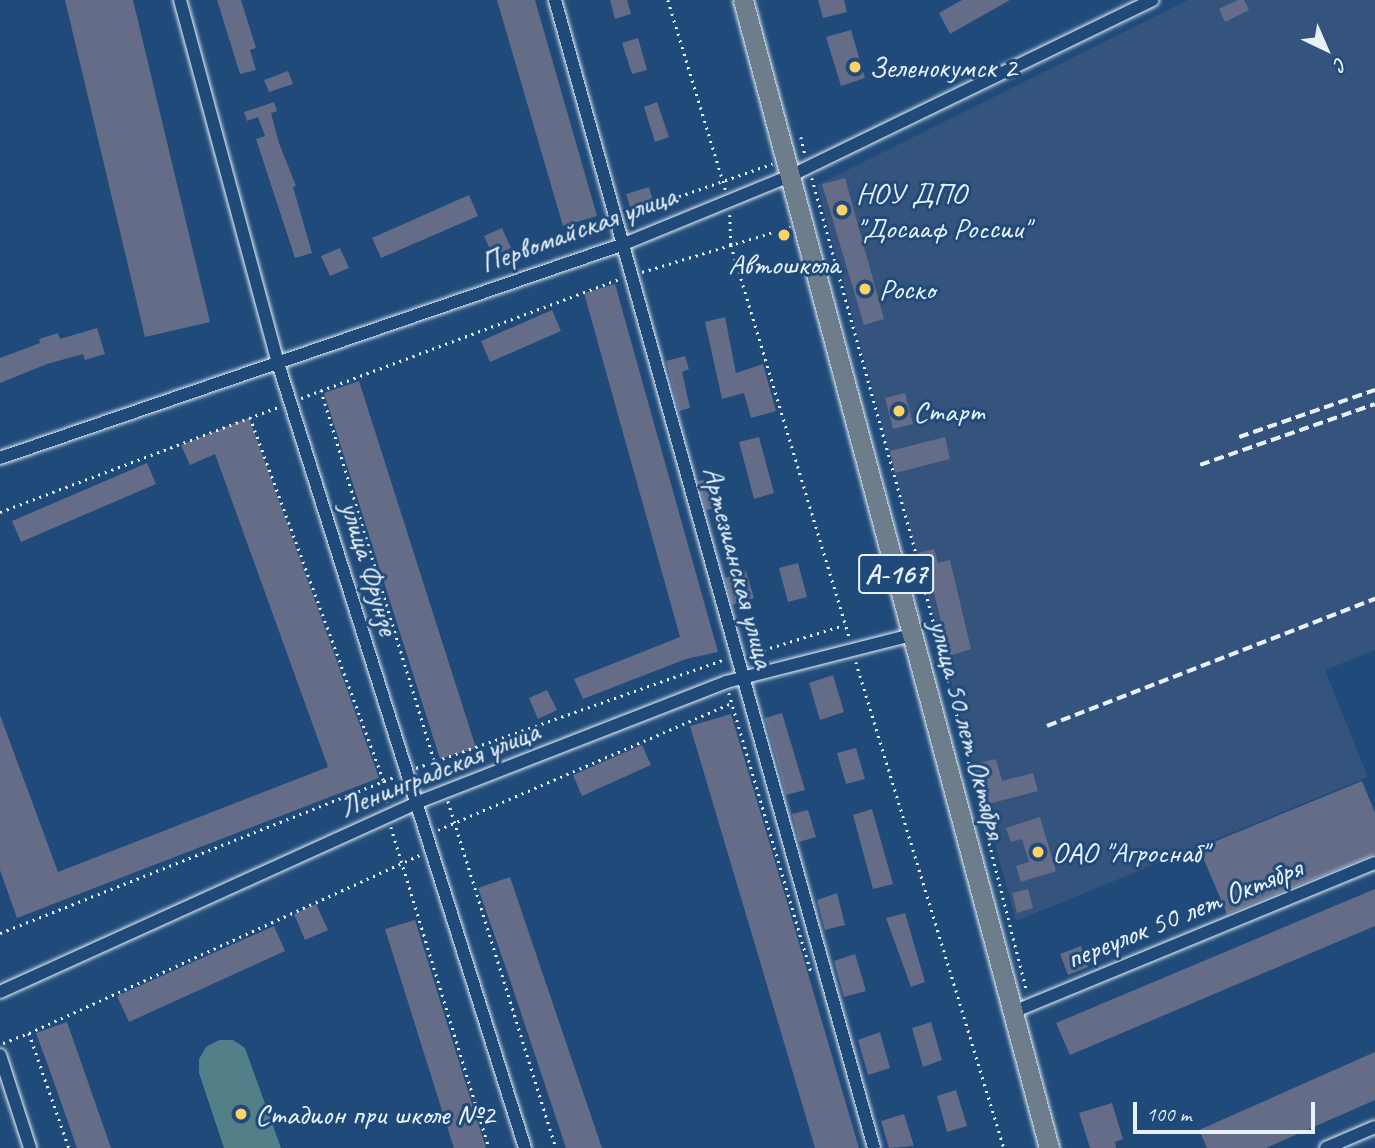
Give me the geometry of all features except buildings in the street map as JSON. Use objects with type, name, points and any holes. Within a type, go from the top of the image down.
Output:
[{"type":"highway","name":"улица 50 лет Октября","points":[[743,0],[912,635],[1021,1008],[1043,1146]]},
{"type":"street","name":"улица Фрунзе","points":[[180,0],[277,360],[526,1148]]},
{"type":"street","name":"Артезианская улица","points":[[555,0],[874,1148]]},
{"type":"street","name":"Первомайская улица","points":[[0,458],[277,360],[624,244],[729,201],[788,167],[808,167],[1153,0]]},
{"type":"street","name":"Ленинградская улица","points":[[0,992],[444,792],[726,682],[912,635]]},
{"type":"street","name":"переулок 50 лет Октября","points":[[1021,1008],[1375,863]]},
{"type":"street","points":[[0,1055],[30,1148]]},
{"type":"street","points":[[1326,1148],[1375,1127]]},
{"type":"path","points":[[668,0],[729,201],[732,245],[1004,1148]]},
{"type":"path","points":[[801,137],[919,565],[1021,1008]]},
{"type":"path","points":[[617,218],[723,181],[788,167],[805,152]]},
{"type":"path","points":[[0,512],[507,317],[823,216]]},
{"type":"path","points":[[321,390],[556,1148]]},
{"type":"path","points":[[250,417],[384,781],[389,816],[402,864],[489,1148]]},
{"type":"path","points":[[747,655],[845,625]]},
{"type":"path","points":[[0,933],[407,772],[719,659],[813,978]]},
{"type":"path","points":[[426,835],[747,697]]},
{"type":"path","points":[[0,1045],[432,850]]},
{"type":"path","points":[[29,1033],[69,1148]]},
{"type":"shaded area","points":[[1188,0],[1375,0],[1375,650],[1325,670],[1368,777],[1016,921],[817,185]]},
{"type":"green space","name":"Стадион при школе №2","points":[[219,1040],[233,1040],[245,1048],[281,1148],[224,1148],[199,1073],[199,1059],[206,1047]]},
{"type":"railway","points":[[1239,437],[1375,390]]},
{"type":"railway","points":[[1200,465],[1375,404]]},
{"type":"railway","points":[[1047,726],[1375,599]]},
{"type":"place","name":"Зеленокумск 2","points":[[855,67]]},
{"type":"place","name":"НОУ ДПО \"Досааф России\"","points":[[842,210]]},
{"type":"place","name":"Автошкола","points":[[784,235]]},
{"type":"place","name":"Роско","points":[[865,289]]},
{"type":"place","name":"Старт","points":[[899,411]]},
{"type":"place","name":"ОАО \"Агроснаб\"","points":[[1038,852]]},
{"type":"place","name":"Стадион при школе №2","points":[[241,1114]]}]
